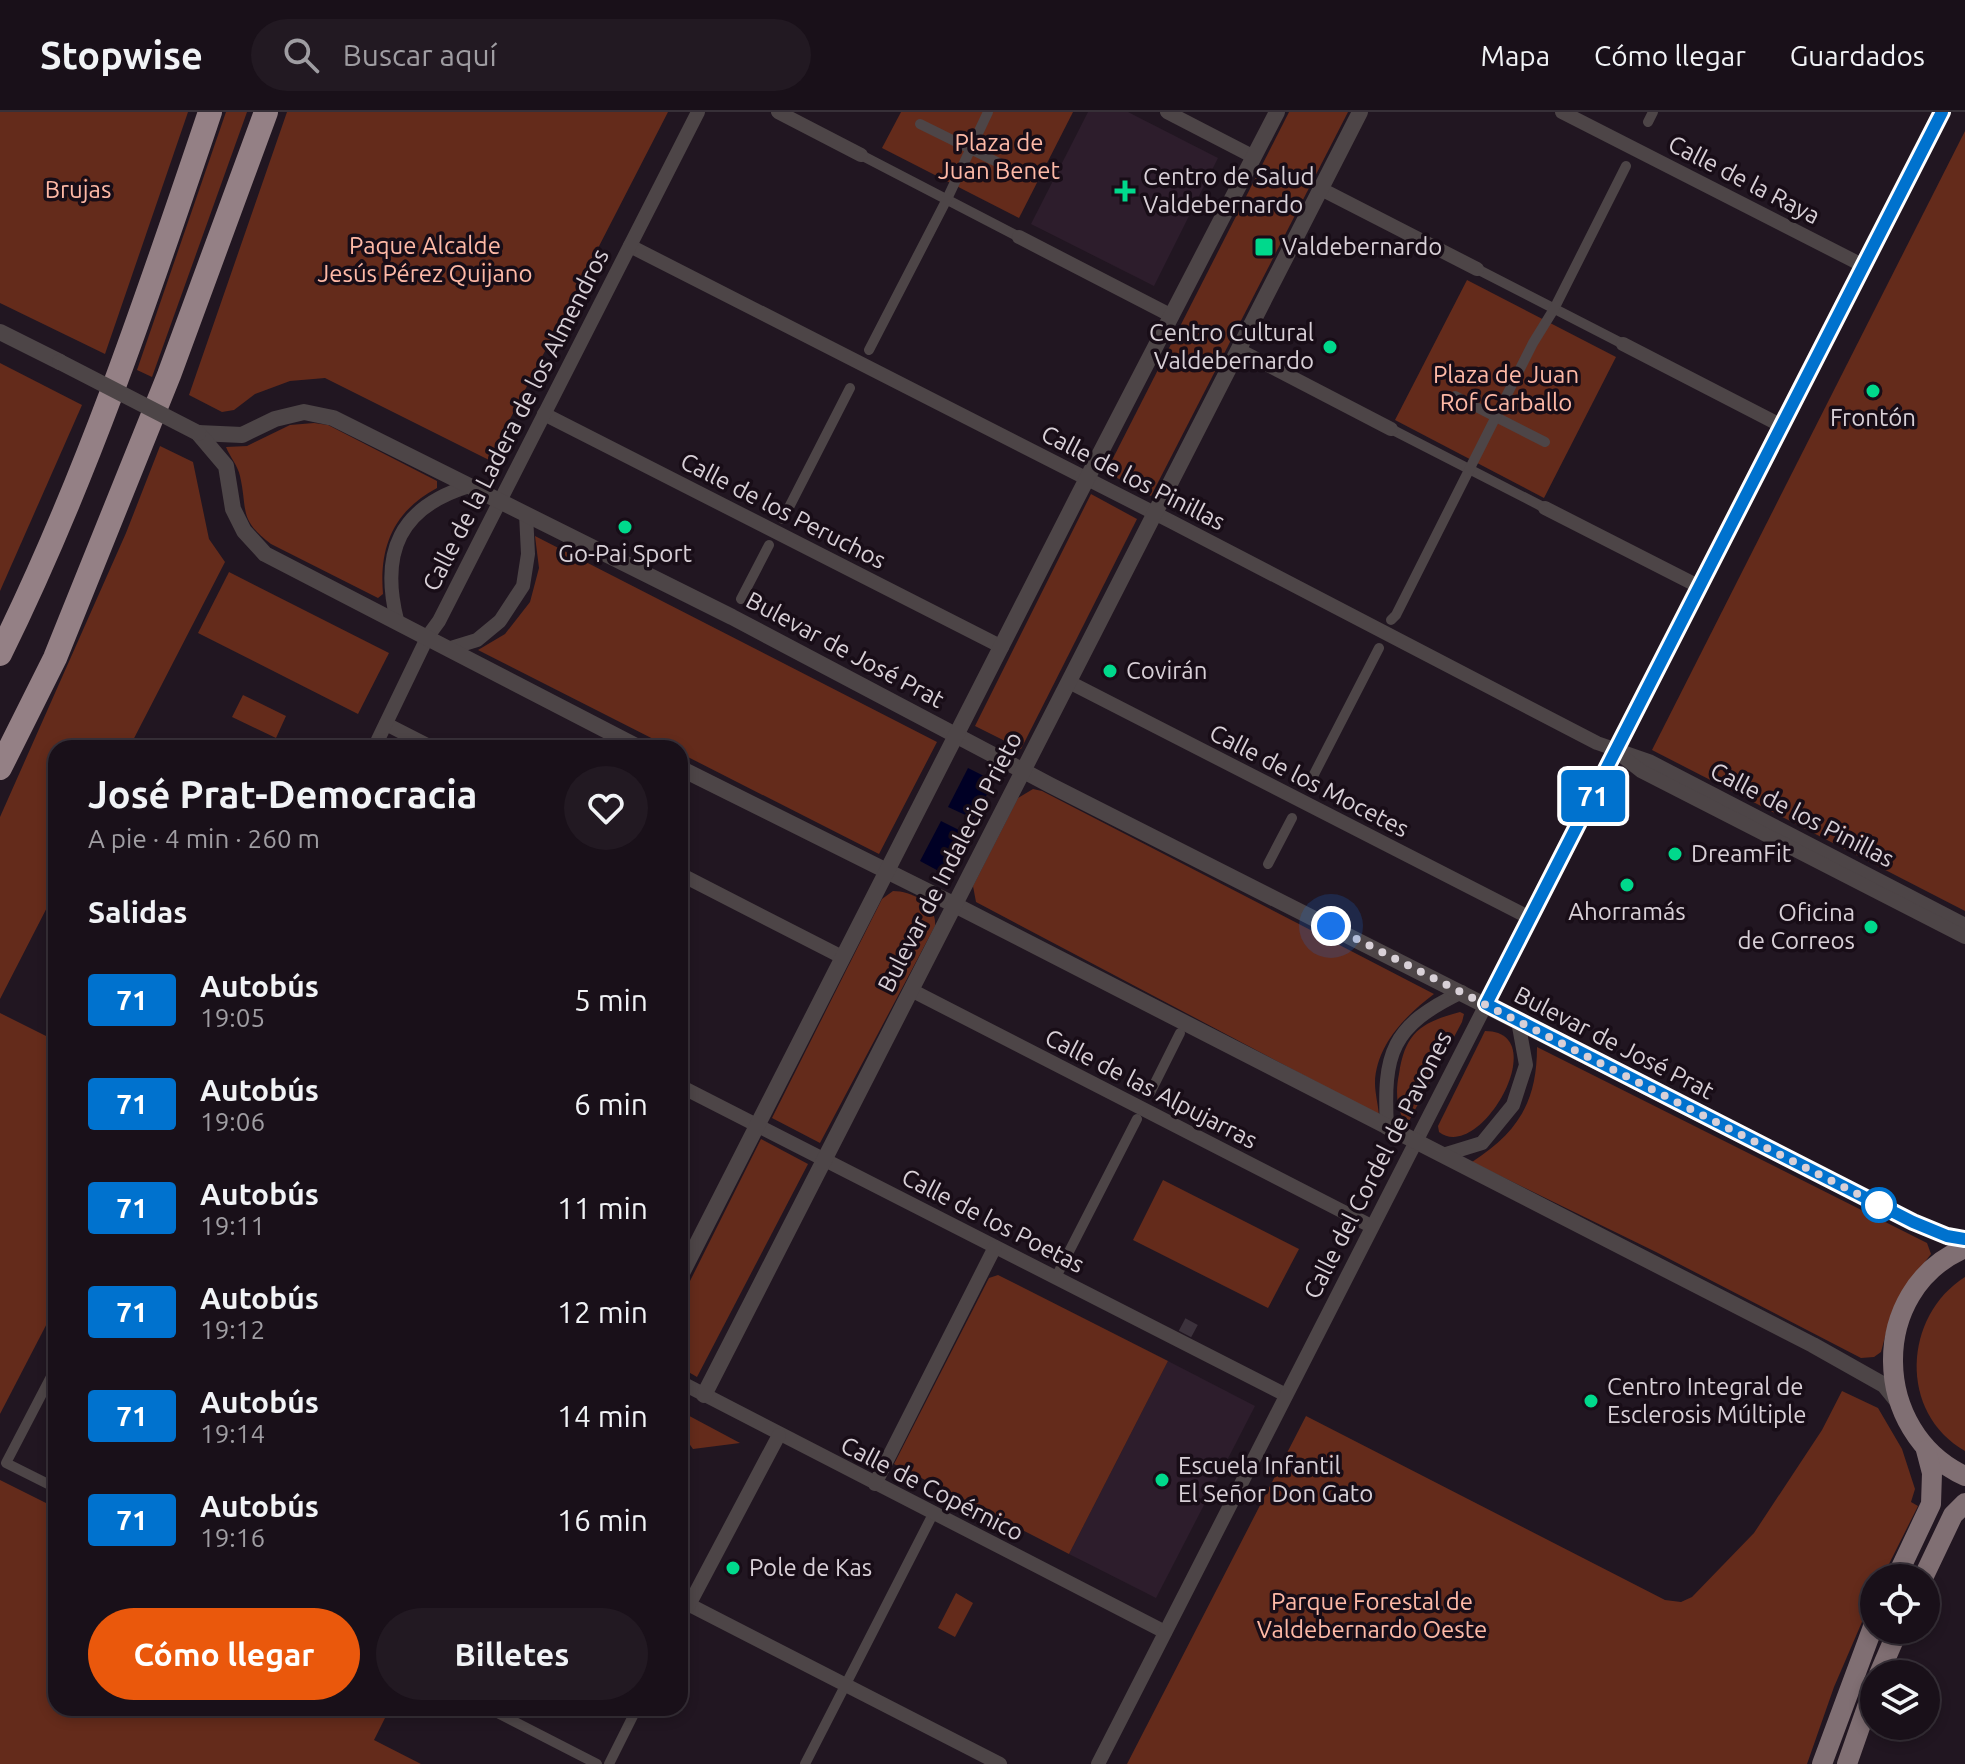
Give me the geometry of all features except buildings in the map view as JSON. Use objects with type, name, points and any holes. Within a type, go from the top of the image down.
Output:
[{"type":"highway","points":[[2,648],[67,505],[128,352],[210,112]]},
{"type":"highway","points":[[0,768],[60,644],[169,375],[266,112]]},
{"type":"main road","points":[[1903,1564],[1931,1504],[1932,1473],[1926,1450],[1897,1401],[1892,1373],[1893,1344],[1900,1317],[1913,1291],[1932,1270],[1965,1248]]},
{"type":"main road","points":[[1926,1450],[1965,1476]]},
{"type":"main road","points":[[1930,1564],[1953,1515],[1965,1503]]},
{"type":"main road","points":[[1822,1764],[1867,1644]]},
{"type":"main road","points":[[1847,1764],[1860,1727]]},
{"type":"street","name":"Calle de la Ladera de los Almendros","points":[[378,740],[428,636],[439,621],[698,112]]},
{"type":"street","points":[[778,112],[1172,316]]},
{"type":"street","points":[[869,350],[988,112]]},
{"type":"street","points":[[1167,112],[1254,157]]},
{"type":"street","points":[[688,1261],[1277,112]]},
{"type":"street","name":"Bulevar de Indalecio Prieto","points":[[704,1395],[1360,112]]},
{"type":"street","name":"Calle de la Raya","points":[[1562,112],[1864,266]]},
{"type":"street","name":"Calle del Cordel de Pavones","points":[[1098,1764],[1942,112]]},
{"type":"street","points":[[920,124],[1005,166]]},
{"type":"street","points":[[1391,620],[1626,166]]},
{"type":"street","points":[[1321,189],[1782,426]]},
{"type":"street","name":"Calle de los Pinillas","points":[[630,246],[1616,751],[1649,761],[1965,925]]},
{"type":"street","points":[[0,332],[198,433],[226,466],[233,509],[244,531],[265,554],[625,740]]},
{"type":"street","points":[[1239,350],[1700,587]]},
{"type":"street","points":[[783,519],[850,388]]},
{"type":"street","points":[[1455,396],[1545,442]]},
{"type":"street","name":"Bulevar de José Prat","points":[[198,433],[242,435],[275,419],[304,412],[333,418],[732,617],[1023,770],[1922,1226],[1965,1239]]},
{"type":"street","name":"Calle de los Peruchos","points":[[544,414],[1002,647]]},
{"type":"street","name":"Calle de la Ladera de los Almendros","points":[[397,620],[390,581],[394,549],[400,536],[409,521],[433,500],[469,486]]},
{"type":"street","points":[[451,648],[477,640],[500,621],[523,586],[528,554],[526,514]]},
{"type":"street","points":[[741,599],[769,545]]},
{"type":"street","points":[[1308,786],[1379,648]]},
{"type":"street","name":"Calle de los Mocetes","points":[[1069,682],[1530,918]]},
{"type":"street","points":[[386,724],[417,740]]},
{"type":"street","name":"Calle de los Pinillas","points":[[1616,751],[1641,771],[1965,937]]},
{"type":"street","points":[[688,772],[955,905],[1843,1361],[1884,1385],[1897,1401]]},
{"type":"street","points":[[1268,864],[1292,818]]},
{"type":"street","points":[[688,878],[842,957]]},
{"type":"street","name":"Calle de las Alpujarras","points":[[911,990],[1371,1226]]},
{"type":"street","points":[[1387,1128],[1385,1092],[1391,1053],[1410,1023],[1437,1004],[1462,992]]},
{"type":"street","points":[[1443,1155],[1482,1143],[1513,1105],[1526,1065],[1518,1021]]},
{"type":"street","points":[[1150,1093],[1180,1033]]},
{"type":"street","name":"Calle de los Poetas","points":[[688,1090],[995,1247],[1183,1338],[1286,1395]]},
{"type":"street","points":[[1056,1277],[1137,1119]]},
{"type":"street","points":[[875,1484],[995,1247]]},
{"type":"street","points":[[48,1382],[6,1463],[48,1484]]},
{"type":"street","name":"Calle de Copérnico","points":[[688,1386],[1165,1632]]},
{"type":"street","points":[[688,1595],[779,1435]]},
{"type":"street","points":[[805,1764],[933,1514]]},
{"type":"street","points":[[688,1604],[1000,1764]]},
{"type":"street","points":[[504,1716],[597,1764]]},
{"type":"street","points":[[609,1764],[633,1716]]},
{"type":"shaded area","name":"Centro de Salud Valdebernardo","points":[[1088,112],[1128,112],[1218,158],[1154,286],[1031,224]]},
{"type":"shaded area","name":"Escuela Infantil El Señor Don Gato","points":[[1168,1361],[1255,1406],[1156,1598],[1069,1554]]},
{"type":"green space","name":"Brujas","points":[[0,112],[188,112],[105,354],[0,303]]},
{"type":"green space","points":[[226,112],[247,112],[152,377],[137,370]]},
{"type":"green space","name":"Paque Alcalde Jesús Pérez Quijano","points":[[287,112],[668,112],[489,460],[325,378],[290,381],[255,394],[234,410],[222,412],[189,395]]},
{"type":"green space","name":"Plaza de Juan Benet","points":[[901,112],[1073,112],[1019,218],[882,148]]},
{"type":"green space","points":[[1289,112],[1348,112],[1151,496],[1106,472]]},
{"type":"green space","points":[[1965,131],[1965,911],[1652,750]]},
{"type":"green space","name":"Plaza de Juan Rof Carballo","points":[[1467,280],[1616,357],[1544,498],[1395,420]]},
{"type":"green space","points":[[0,363],[82,405],[0,591]]},
{"type":"green space","points":[[290,425],[328,425],[437,481],[437,488],[410,508],[392,532],[384,560],[383,594],[378,598],[271,544],[253,528],[246,514],[239,472],[226,447],[247,446]]},
{"type":"green space","points":[[160,446],[193,462],[209,539],[225,562],[133,740],[48,740],[48,906],[0,999],[0,817],[126,533]]},
{"type":"green space","points":[[1091,494],[1137,519],[1021,749],[975,726]]},
{"type":"green space","points":[[535,536],[937,742],[879,854],[688,757],[688,740],[655,740],[478,650],[505,634],[530,602],[539,568]]},
{"type":"green space","points":[[229,572],[389,653],[358,714],[198,633]]},
{"type":"green space","points":[[243,695],[286,716],[276,738],[232,717]]},
{"type":"green space","points":[[1033,789],[1434,994],[1403,1021],[1381,1056],[1375,1083],[1379,1115],[976,902],[973,886],[1018,798]]},
{"type":"green space","points":[[893,891],[908,893],[928,905],[935,918],[935,926],[820,1143],[772,1118],[882,899]]},
{"type":"green space","points":[[1460,1012],[1464,1014],[1462,1022],[1409,1121],[1402,1117],[1397,1096],[1406,1048],[1426,1025]]},
{"type":"green space","points":[[0,1013],[48,1037],[48,1321],[0,1414]]},
{"type":"green space","points":[[1485,1031],[1505,1037],[1513,1051],[1512,1071],[1504,1094],[1490,1114],[1473,1130],[1456,1137],[1439,1132],[1438,1126]]},
{"type":"green space","points":[[1537,1047],[1927,1243],[1931,1254],[1905,1288],[1891,1314],[1881,1352],[1874,1357],[1861,1358],[1656,1252],[1472,1162],[1502,1139],[1522,1114],[1533,1084]]},
{"type":"green space","points":[[761,1139],[808,1164],[697,1377],[688,1372],[688,1285]]},
{"type":"green space","points":[[1163,1180],[1299,1249],[1268,1308],[1133,1240]]},
{"type":"green space","points":[[998,1275],[1168,1361],[1069,1554],[894,1464],[989,1278]]},
{"type":"green space","points":[[1965,1277],[1965,1451],[1943,1434],[1928,1413],[1919,1390],[1917,1364],[1920,1339],[1929,1315],[1944,1294]]},
{"type":"green space","name":"Parque Forestal de Valdebernardo Oeste","points":[[1842,1391],[1878,1408],[1902,1449],[1915,1489],[1911,1502],[1918,1506],[1889,1564],[1860,1564],[1860,1627],[1834,1687],[1807,1764],[1127,1764],[1306,1416],[1665,1600],[1681,1602],[1692,1597],[1754,1533],[1822,1430]]},
{"type":"green space","points":[[688,1415],[740,1443],[693,1449],[688,1442]]},
{"type":"green space","points":[[0,1480],[48,1504],[48,1716],[386,1716],[374,1740],[421,1764],[0,1764]]},
{"type":"green space","points":[[956,1593],[973,1603],[955,1637],[938,1628]]},
{"type":"water","points":[[968,768],[994,781],[974,819],[948,807]]},
{"type":"water","points":[[941,821],[967,834],[946,875],[920,861]]},
{"type":"tunnel","points":[[1185,1334],[1193,1319]]},
{"type":"bus line","name":"71","points":[[1942,112],[1486,1004],[1931,1231],[1965,1239]]},
{"type":"place","name":"Centro de Salud Valdebernardo","points":[[1125,191]]},
{"type":"place","name":"Valdebernardo","points":[[1264,247]]},
{"type":"place","name":"Centro Cultural Valdebernardo","points":[[1330,347]]},
{"type":"place","name":"Frontón","points":[[1873,391]]},
{"type":"place","name":"Go-Pai Sport","points":[[625,527]]},
{"type":"place","name":"Covirán","points":[[1110,671]]},
{"type":"place","name":"DreamFit","points":[[1675,854]]},
{"type":"place","name":"Ahorramás","points":[[1627,885]]},
{"type":"place","name":"Oficina de Correos","points":[[1871,927]]},
{"type":"place","name":"Centro Integral de Esclerosis Múltiple","points":[[1591,1401]]},
{"type":"place","name":"Escuela Infantil El Señor Don Gato","points":[[1162,1480]]},
{"type":"place","name":"Pole de Kas","points":[[733,1568]]},
{"type":"route","points":[[1331,926],[1879,1205]]}]
